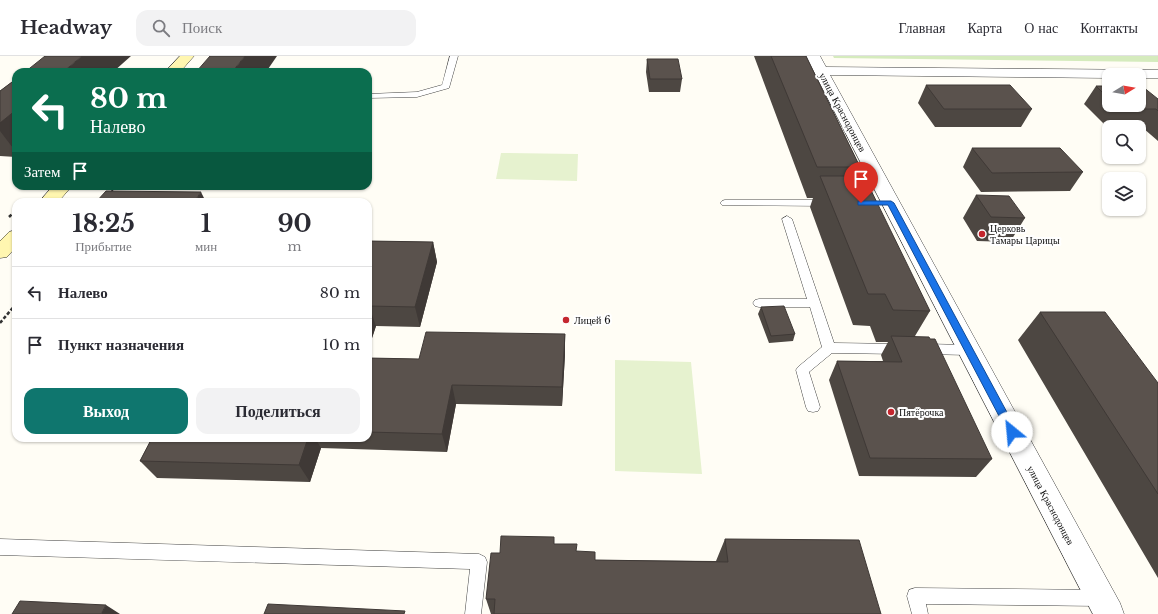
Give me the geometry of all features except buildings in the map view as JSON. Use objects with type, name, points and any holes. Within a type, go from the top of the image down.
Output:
[{"type":"street","points":[[176,68],[187,56]]},
{"type":"street","points":[[817,64],[1158,74]]},
{"type":"street","name":"улица Краснодонцев","points":[[817,64],[887,203],[969,350],[1104,606]]},
{"type":"street","points":[[52,198],[59,190]]},
{"type":"street","points":[[0,252],[12,240]]},
{"type":"lane","points":[[372,96],[419,95],[435,91],[446,86],[454,56]]},
{"type":"lane","points":[[725,203],[836,203]]},
{"type":"lane","points":[[787,219],[829,348]]},
{"type":"lane","points":[[759,303],[814,303]]},
{"type":"lane","points":[[813,407],[802,370],[829,348],[969,350]]},
{"type":"lane","points":[[0,548],[479,562],[473,614]]},
{"type":"lane","points":[[920,614],[915,596],[1104,606]]},
{"type":"path","points":[[107,197],[113,190]]},
{"type":"path","points":[[0,323],[12,309]]},
{"type":"green space","points":[[833,56],[1158,56],[1158,62],[834,58]]},
{"type":"green space","points":[[501,153],[578,154],[577,181],[496,179]]},
{"type":"green space","points":[[615,360],[691,362],[702,474],[615,471]]},
{"type":"place","name":"Церковь Тамары Царицы","points":[[982,234]]},
{"type":"place","name":"Лицей 6","points":[[566,320]]},
{"type":"place","name":"Пятёрочка","points":[[891,412]]},
{"type":"route","points":[[861,203],[891,203],[1012,432]]}]
